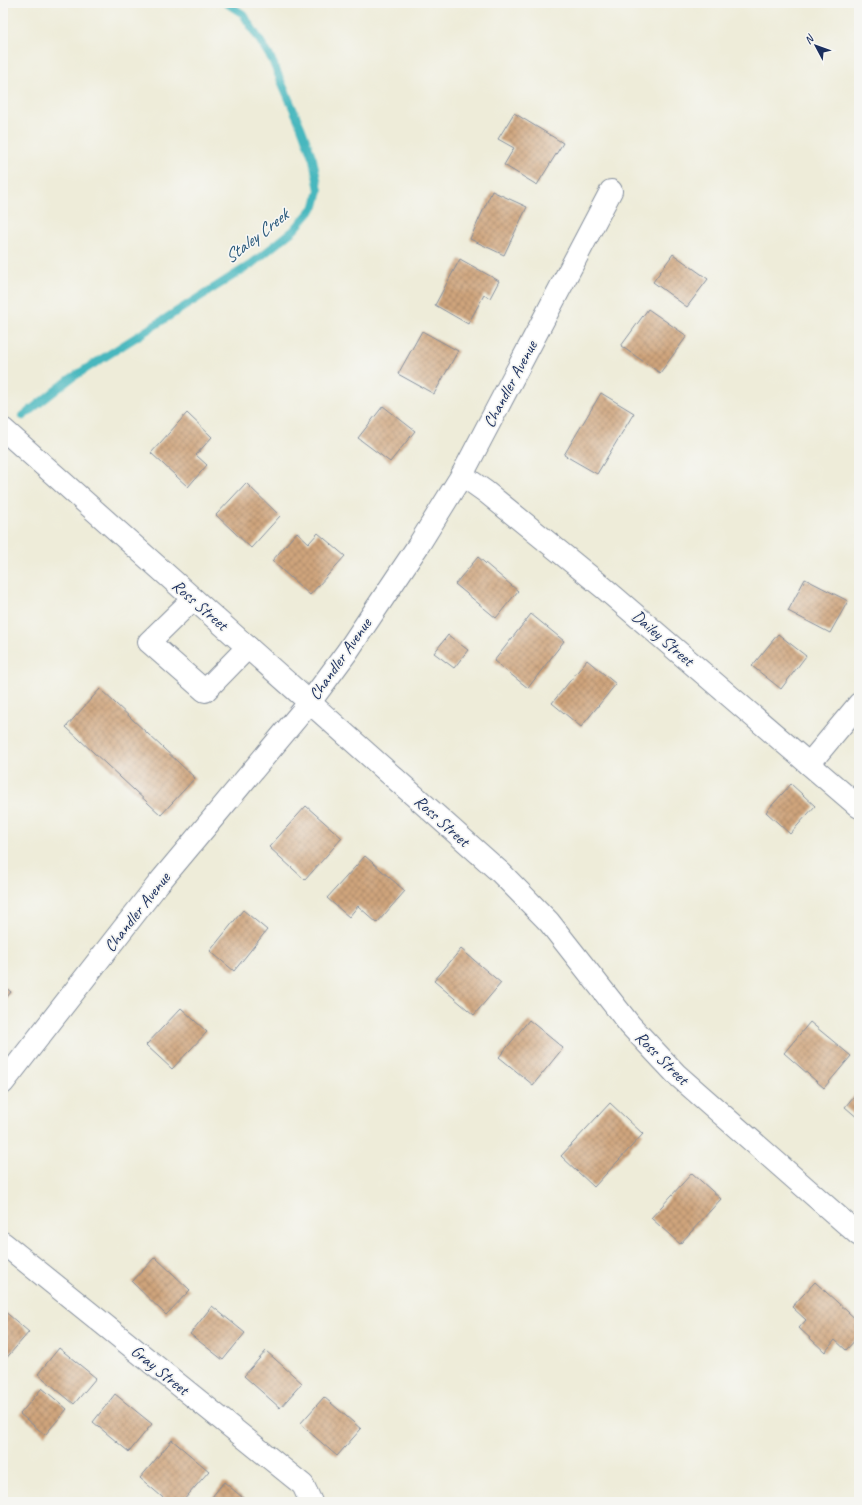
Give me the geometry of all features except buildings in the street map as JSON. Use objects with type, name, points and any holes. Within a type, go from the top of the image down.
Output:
[{"type":"street","name":"Chandler Avenue","points":[[3,1083],[158,884],[310,702],[347,652],[418,546],[462,475],[611,191]]},
{"type":"street","name":"Ross Street","points":[[3,428],[501,873],[549,922],[630,1025],[676,1074],[855,1224]]},
{"type":"street","name":"Dailey Street","points":[[462,475],[486,492],[604,588],[859,807]]},
{"type":"street","points":[[193,599],[148,642],[205,691],[248,647]]},
{"type":"street","points":[[809,764],[859,704]]},
{"type":"street","name":"Gray Street","points":[[3,1243],[303,1485],[311,1502]]},
{"type":"waterway","name":"Staley Creek","points":[[23,416],[70,379],[250,265],[294,230],[315,206],[319,190],[313,159],[301,127],[271,58],[243,14],[226,3]]}]
